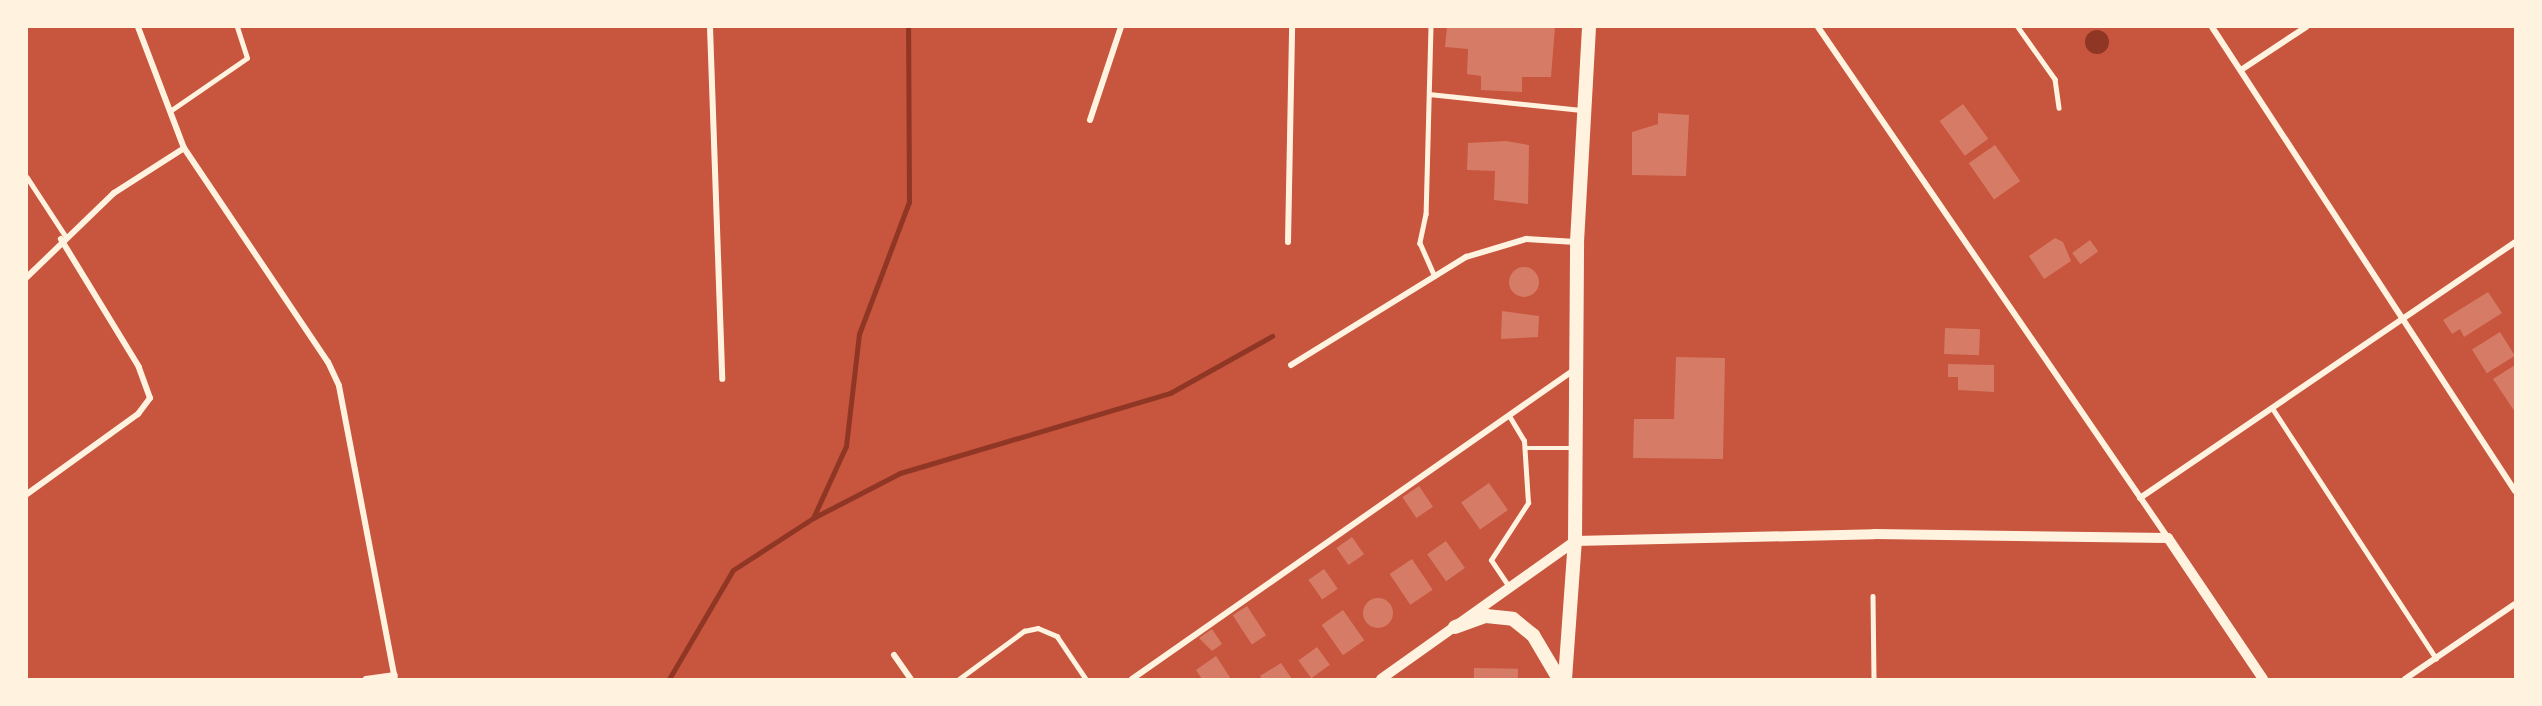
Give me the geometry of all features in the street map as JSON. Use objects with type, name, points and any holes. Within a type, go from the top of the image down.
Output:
[{"type":"main road","points":[[1565,679],[1575,541],[1572,448],[1577,242],[1589,27]]},
{"type":"main road","points":[[1455,627],[1486,616],[1513,620],[1533,635],[1559,679]]},
{"type":"street","points":[[138,27],[167,112],[184,148],[328,362],[339,386],[395,677],[366,679]]},
{"type":"street","points":[[710,27],[722,379]]},
{"type":"street","points":[[1090,120],[1121,27]]},
{"type":"street","points":[[1288,242],[1292,27]]},
{"type":"street","points":[[1818,27],[2263,679]]},
{"type":"street","points":[[2212,27],[2515,490]]},
{"type":"street","points":[[2241,70],[2306,27]]},
{"type":"street","points":[[27,277],[63,237],[114,193],[184,148]]},
{"type":"street","points":[[27,494],[138,414],[150,398],[139,367],[63,237]]},
{"type":"street","points":[[1291,365],[1435,276],[1497,245],[1526,240],[1577,242]]},
{"type":"street","points":[[2140,498],[2515,242]]},
{"type":"street","points":[[1132,679],[1574,370]]},
{"type":"street","points":[[1381,679],[1575,541],[1874,534],[2168,538]]},
{"type":"street","points":[[2405,679],[2515,604]]},
{"type":"street","points":[[894,655],[911,679]]},
{"type":"lane","points":[[167,112],[247,58],[237,27]]},
{"type":"lane","points":[[1431,27],[1420,243],[1435,276]]},
{"type":"lane","points":[[2018,27],[2055,79],[2059,108]]},
{"type":"lane","points":[[1429,94],[1584,110]]},
{"type":"lane","points":[[27,177],[63,237]]},
{"type":"lane","points":[[2273,409],[2436,658]]},
{"type":"lane","points":[[1509,416],[1525,448],[1527,509],[1491,560],[1510,589]]},
{"type":"lane","points":[[1525,448],[1572,448]]},
{"type":"lane","points":[[1873,596],[1874,679]]},
{"type":"lane","points":[[959,679],[1016,637],[1038,628],[1057,636],[1086,679]]},
{"type":"shaded area","points":[[2097,30],[2105,34],[2109,42],[2105,50],[2097,54],[2089,50],[2085,42],[2089,34]]},
{"type":"building","points":[[1447,27],[1555,27],[1551,77],[1522,77],[1522,92],[1481,90],[1481,76],[1467,74],[1468,49],[1445,47]]},
{"type":"building","points":[[1963,104],[1988,139],[1965,156],[1940,121]]},
{"type":"building","points":[[1658,113],[1689,115],[1686,176],[1632,175],[1632,132],[1658,124]]},
{"type":"building","points":[[1506,141],[1529,145],[1528,204],[1494,200],[1495,171],[1467,170],[1468,143]]},
{"type":"building","points":[[1995,145],[2020,181],[1994,199],[1969,163]]},
{"type":"building","points":[[2055,238],[2063,242],[2071,261],[2044,279],[2029,256]]},
{"type":"building","points":[[2090,240],[2098,251],[2080,264],[2072,253]]},
{"type":"building","points":[[1524,267],[1535,271],[1539,282],[1535,293],[1524,297],[1513,293],[1509,282],[1513,271]]},
{"type":"building","points":[[2488,292],[2502,313],[2464,337],[2460,329],[2452,334],[2443,320]]},
{"type":"building","points":[[1502,311],[1539,316],[1538,337],[1501,339]]},
{"type":"building","points":[[1945,328],[1980,329],[1979,355],[1944,354]]},
{"type":"building","points":[[2500,332],[2515,356],[2487,373],[2472,349]]},
{"type":"building","points":[[1676,357],[1725,358],[1723,459],[1633,458],[1634,419],[1674,419]]},
{"type":"building","points":[[1948,364],[1994,365],[1994,392],[1958,390],[1958,377],[1948,377]]},
{"type":"building","points":[[2515,365],[2515,412],[2493,379]]},
{"type":"building","points":[[1489,483],[1508,510],[1480,530],[1461,503]]},
{"type":"building","points":[[1419,486],[1433,507],[1416,518],[1402,497]]},
{"type":"building","points":[[1352,537],[1364,554],[1348,565],[1336,548]]},
{"type":"building","points":[[1446,541],[1465,568],[1446,581],[1427,554]]},
{"type":"building","points":[[1412,559],[1433,590],[1410,605],[1390,574]]},
{"type":"building","points":[[1324,569],[1338,589],[1322,600],[1308,580]]},
{"type":"building","points":[[1378,598],[1388,603],[1393,613],[1388,623],[1378,628],[1368,623],[1363,613],[1368,603]]},
{"type":"building","points":[[1247,606],[1266,635],[1252,645],[1233,615]]},
{"type":"building","points":[[1343,610],[1364,640],[1343,655],[1322,625]]},
{"type":"building","points":[[1212,629],[1222,644],[1212,651],[1199,638]]},
{"type":"building","points":[[1317,647],[1330,665],[1311,678],[1298,661]]},
{"type":"building","points":[[1216,656],[1231,679],[1202,679],[1196,670]]},
{"type":"building","points":[[1281,663],[1292,679],[1262,679],[1260,676]]},
{"type":"building","points":[[1474,668],[1518,669],[1518,679],[1474,679]]},
{"type":"waterway","points":[[669,679],[733,570],[813,518],[846,446],[859,334],[909,202],[908,27]]},
{"type":"waterway","points":[[813,518],[900,473],[1170,393],[1272,336]]}]
